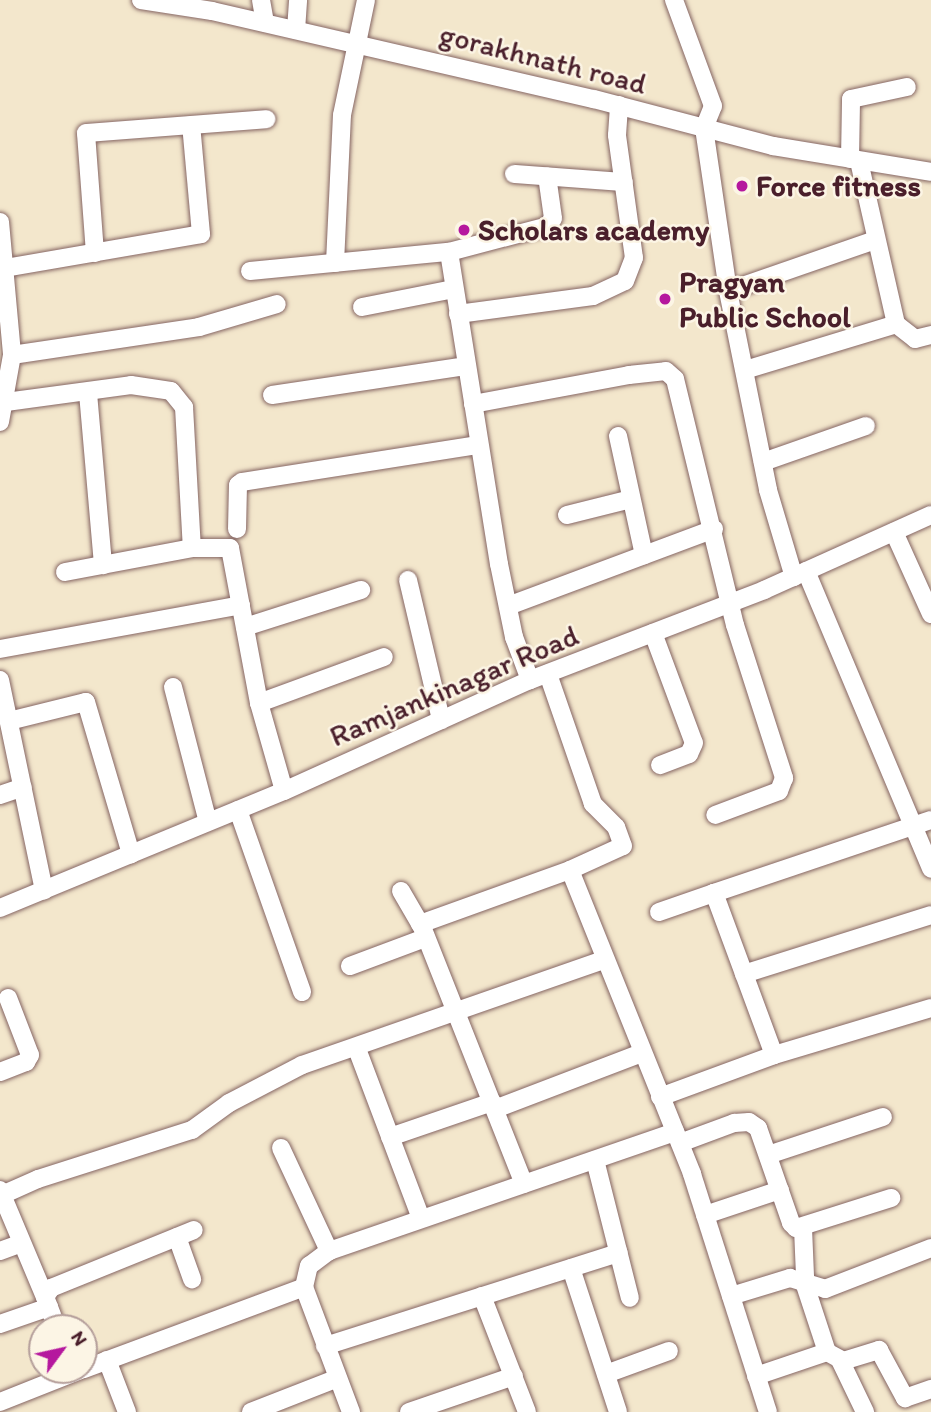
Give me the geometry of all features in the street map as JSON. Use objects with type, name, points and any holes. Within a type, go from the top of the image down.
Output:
[{"type":"street","name":"gorakhnath road","points":[[142,0],[184,3],[619,105],[773,146],[931,172]]},
{"type":"street","points":[[261,0],[265,23]]},
{"type":"street","points":[[296,30],[298,0]]},
{"type":"street","points":[[335,263],[342,115],[366,0]]},
{"type":"street","points":[[674,0],[713,106],[704,128],[728,291],[763,462],[800,574],[931,869]]},
{"type":"street","points":[[906,87],[851,99],[855,160],[896,324],[915,339],[931,335]]},
{"type":"street","points":[[458,314],[593,296],[625,281],[634,258],[617,135],[619,105]]},
{"type":"street","points":[[95,253],[86,133],[266,119]]},
{"type":"street","points":[[5,268],[201,233],[191,125]]},
{"type":"street","points":[[514,174],[624,182]]},
{"type":"street","points":[[250,271],[449,252],[551,223],[547,176]]},
{"type":"street","points":[[0,222],[12,355],[6,402],[0,422]]},
{"type":"street","points":[[728,291],[875,240]]},
{"type":"street","points":[[449,252],[508,606],[530,680]]},
{"type":"street","points":[[362,307],[454,289]]},
{"type":"street","points":[[12,355],[199,327],[277,304]]},
{"type":"street","points":[[745,370],[896,324]]},
{"type":"street","points":[[272,395],[467,366]]},
{"type":"street","points":[[473,404],[629,375],[671,373],[783,785],[715,815]]},
{"type":"street","points":[[6,402],[89,393],[131,385],[171,391],[184,407],[193,495],[192,548]]},
{"type":"street","points":[[89,393],[103,565]]},
{"type":"street","points":[[763,462],[866,426]]},
{"type":"street","points":[[618,436],[644,555]]},
{"type":"street","points":[[237,529],[238,485],[243,482],[480,445]]},
{"type":"street","points":[[567,515],[631,499]]},
{"type":"street","name":"Ramjankinagar Road","points":[[0,908],[284,791],[530,680],[732,603],[931,515]]},
{"type":"street","points":[[508,606],[714,529]]},
{"type":"street","points":[[894,532],[931,614]]},
{"type":"street","points":[[65,572],[192,548],[230,548],[259,703],[284,791]]},
{"type":"street","points":[[408,580],[441,720]]},
{"type":"street","points":[[245,627],[361,590]]},
{"type":"street","points":[[0,649],[241,605]]},
{"type":"street","points":[[653,633],[694,743],[689,754],[660,765]]},
{"type":"street","points":[[259,703],[384,657]]},
{"type":"street","points":[[350,966],[422,931],[620,849],[623,842],[613,822],[593,804],[548,674]]},
{"type":"street","points":[[0,680],[44,890]]},
{"type":"street","points":[[173,687],[208,822]]},
{"type":"street","points":[[9,721],[86,702],[131,854]]},
{"type":"street","points":[[0,795],[23,788]]},
{"type":"street","points":[[238,810],[302,992]]},
{"type":"street","points":[[659,912],[931,820]]},
{"type":"street","points":[[570,870],[677,1138],[705,1215],[768,1412]]},
{"type":"street","points":[[401,891],[422,931],[457,1014],[524,1184]]},
{"type":"street","points":[[714,893],[774,1055]]},
{"type":"street","points":[[744,974],[931,915]]},
{"type":"street","points":[[52,1314],[1,1193],[192,1130],[280,1074],[457,1014],[604,960]]},
{"type":"street","points":[[0,1072],[26,1062],[30,1055],[8,998]]},
{"type":"street","points":[[660,1097],[774,1055],[931,1008]]},
{"type":"street","points":[[357,1049],[421,1219]]},
{"type":"street","points":[[390,1138],[642,1053]]},
{"type":"street","points":[[768,1155],[883,1117]]},
{"type":"street","points":[[351,1412],[304,1287],[309,1266],[329,1251],[595,1160],[748,1122],[758,1128],[790,1223],[803,1228],[891,1198]]},
{"type":"street","points":[[281,1148],[329,1251]]},
{"type":"street","points":[[595,1160],[630,1298]]},
{"type":"street","points":[[705,1215],[780,1191]]},
{"type":"street","points":[[803,1228],[805,1279],[834,1356],[864,1412]]},
{"type":"street","points":[[0,1324],[47,1302],[51,1288],[186,1233],[192,1279]]},
{"type":"street","points":[[0,1251],[22,1243]]},
{"type":"street","points":[[731,1296],[790,1278],[805,1279],[825,1289],[931,1248]]},
{"type":"street","points":[[325,1346],[619,1253]]},
{"type":"street","points":[[571,1268],[618,1412]]},
{"type":"street","points":[[98,1363],[304,1287]]},
{"type":"street","points":[[482,1296],[527,1412]]},
{"type":"street","points":[[756,1376],[834,1356],[878,1350],[905,1398],[931,1389]]},
{"type":"street","points":[[606,1374],[670,1351]]},
{"type":"street","points":[[107,1360],[127,1412]]},
{"type":"street","points":[[409,1412],[514,1376]]},
{"type":"street","points":[[251,1412],[338,1378]]},
{"type":"street","points":[[2,1412],[0,1404],[46,1384]]},
{"type":"place","name":"Force fitness","points":[[742,186]]},
{"type":"place","name":"Scholars academy","points":[[464,230]]},
{"type":"place","name":"Pragyan Public School","points":[[665,299]]}]
